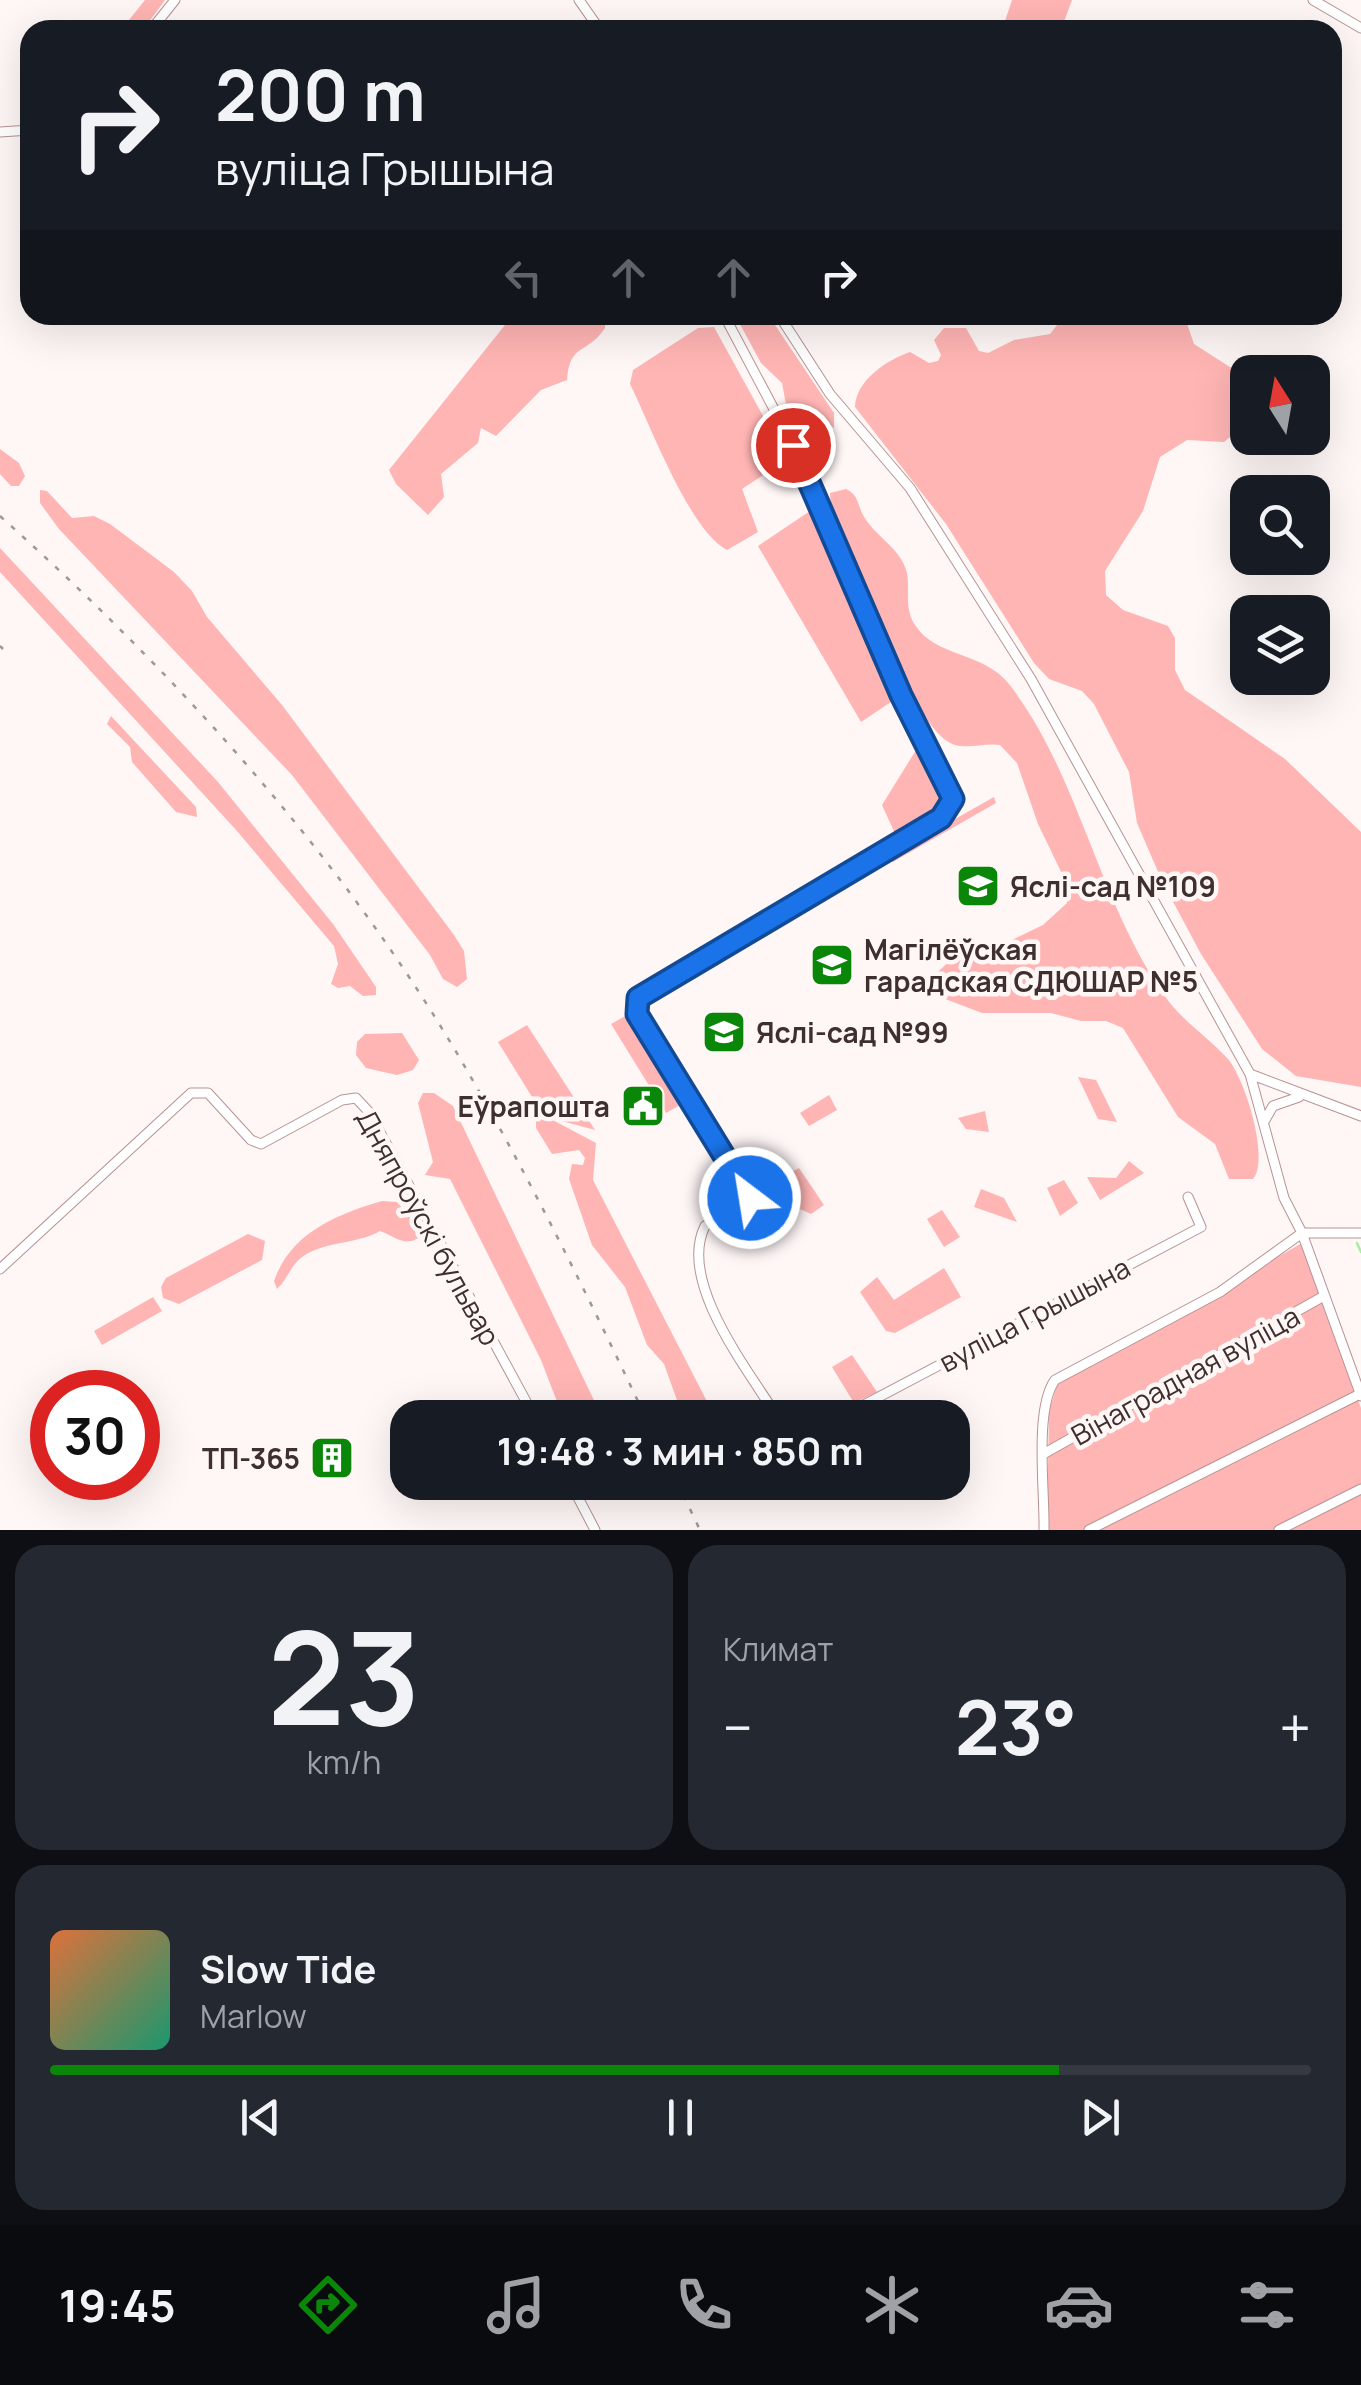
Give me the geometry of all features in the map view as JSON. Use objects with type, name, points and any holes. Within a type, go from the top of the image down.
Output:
[{"type":"street","points":[[159,20],[175,0]]},
{"type":"street","points":[[1313,0],[1361,28]]},
{"type":"street","points":[[729,325],[793,445],[901,695],[953,799],[941,818],[759,922],[638,998],[635,1005],[750,1198],[705,1226],[699,1263],[705,1298],[767,1400]]},
{"type":"street","points":[[786,325],[830,394],[910,488],[1031,679],[1250,1074],[1284,1198],[1302,1233],[1361,1395],[1088,1530]]},
{"type":"street","points":[[1250,1074],[1361,1114]]},
{"type":"street","name":"Дняпроўскі бульвар","points":[[0,1269],[199,1091],[208,1093],[251,1140],[260,1144],[342,1100],[356,1098],[363,1103],[525,1400]]},
{"type":"street","points":[[1264,1123],[1273,1106],[1304,1096]]},
{"type":"street","name":"вуліца Грышына","points":[[873,1400],[1201,1227],[1188,1198]]},
{"type":"street","points":[[1044,1530],[1048,1392],[1059,1376],[1220,1292],[1302,1233],[1361,1233]]},
{"type":"street","name":"Вінаградная вуліца","points":[[1045,1453],[1324,1296]]},
{"type":"street","points":[[1279,1530],[1361,1489]]},
{"type":"street","points":[[579,1500],[594,1530]]},
{"type":"shaded area","points":[[145,0],[165,0],[150,20],[129,20]]},
{"type":"shaded area","points":[[1012,0],[1072,0],[1065,20],[1005,20]]},
{"type":"shaded area","points":[[505,325],[605,325],[598,337],[575,354],[567,380],[541,390],[496,436],[481,428],[478,443],[441,474],[444,497],[428,515],[396,484],[389,470]]},
{"type":"shaded area","points":[[740,325],[775,325],[834,413],[834,428],[822,417],[814,418],[828,439],[830,456],[819,461],[819,481],[812,478],[801,430],[806,422],[787,410],[782,383],[761,363]]},
{"type":"shaded area","points":[[1057,325],[1187,325],[1194,344],[1230,367],[1230,437],[1224,442],[1187,440],[1160,457],[1143,511],[1105,571],[1106,595],[1123,610],[1168,626],[1175,638],[1175,670],[1185,690],[1285,759],[1361,832],[1361,1087],[1296,1076],[1262,1049],[1201,954],[1162,881],[1137,823],[1129,772],[1094,704],[1082,691],[1049,679],[1034,663],[946,524],[855,407],[867,380],[892,360],[910,352],[929,363],[938,361],[941,355],[934,340],[944,328],[966,328],[979,351],[988,353],[1014,340],[1050,334]]},
{"type":"shaded area","points":[[714,327],[779,445],[777,466],[742,489],[758,532],[727,550],[713,539],[685,500],[630,384],[633,370],[698,328]]},
{"type":"shaded area","points":[[0,449],[19,463],[25,476],[19,486],[11,486],[0,474]]},
{"type":"shaded area","points":[[846,489],[904,564],[915,625],[935,643],[999,674],[1033,720],[1054,758],[1141,958],[1171,1004],[1235,1069],[1257,1138],[1258,1169],[1253,1179],[1229,1179],[1215,1144],[1178,1117],[1123,1028],[1106,1021],[1081,1021],[1051,1013],[982,1013],[940,997],[932,977],[951,960],[993,949],[1043,925],[1067,903],[1066,882],[1038,824],[1017,763],[1000,745],[959,746],[947,741],[916,702],[883,636],[831,513],[830,493]]},
{"type":"shaded area","points":[[40,490],[47,491],[72,518],[94,516],[110,524],[174,572],[192,591],[207,617],[282,705],[454,935],[464,951],[467,979],[457,987],[443,979],[430,955],[292,775],[59,529],[40,503]]},
{"type":"shaded area","points":[[816,507],[894,700],[861,722],[758,546]]},
{"type":"shaded area","points":[[0,548],[218,782],[333,924],[376,987],[376,995],[363,996],[350,986],[338,988],[331,984],[338,964],[334,946],[237,831],[0,572]]},
{"type":"shaded area","points":[[111,716],[196,807],[197,817],[176,812],[132,762],[130,747],[107,724]]},
{"type":"shaded area","points":[[921,742],[947,793],[942,805],[897,838],[882,805]]},
{"type":"shaded area","points":[[994,797],[996,803],[893,862],[886,858]]},
{"type":"shaded area","points":[[627,1015],[682,1104],[666,1113],[611,1024]]},
{"type":"shaded area","points":[[527,1025],[595,1130],[547,1117],[596,1143],[593,1180],[706,1400],[677,1400],[664,1364],[647,1345],[625,1287],[592,1245],[569,1179],[572,1164],[583,1165],[585,1158],[579,1150],[552,1154],[536,1128],[536,1117],[542,1113],[498,1042]]},
{"type":"shaded area","points":[[402,1033],[419,1060],[413,1070],[397,1075],[366,1068],[356,1055],[357,1042],[365,1034]]},
{"type":"shaded area","points":[[1078,1077],[1096,1080],[1117,1122],[1098,1119]]},
{"type":"shaded area","points":[[423,1093],[434,1093],[453,1106],[594,1400],[556,1400],[541,1360],[450,1179],[425,1175],[433,1162],[418,1103]]},
{"type":"shaded area","points":[[829,1095],[837,1110],[809,1126],[800,1113]]},
{"type":"shaded area","points":[[985,1111],[989,1132],[966,1129],[958,1118]]},
{"type":"shaded area","points":[[1129,1161],[1144,1173],[1100,1200],[1087,1177],[1116,1178]]},
{"type":"shaded area","points":[[799,1168],[824,1205],[811,1214],[760,1191]]},
{"type":"shaded area","points":[[1064,1180],[1078,1203],[1060,1216],[1047,1188]]},
{"type":"shaded area","points":[[981,1189],[1004,1198],[1017,1222],[974,1207]]},
{"type":"shaded area","points":[[382,1201],[397,1202],[424,1233],[407,1241],[380,1231],[321,1248],[298,1260],[277,1289],[274,1281],[282,1264],[303,1238],[332,1220]]},
{"type":"shaded area","points":[[942,1210],[960,1237],[944,1247],[927,1219]]},
{"type":"shaded area","points":[[248,1234],[265,1241],[262,1260],[179,1304],[163,1298],[161,1287],[166,1278]]},
{"type":"shaded area","points":[[1302,1243],[1361,1408],[1361,1530],[1047,1530],[1049,1412],[1058,1382]]},
{"type":"shaded area","points":[[944,1268],[961,1297],[895,1333],[886,1331],[860,1292],[877,1277],[894,1300]]},
{"type":"shaded area","points":[[153,1297],[162,1311],[102,1345],[94,1331]]},
{"type":"shaded area","points":[[852,1355],[877,1392],[852,1400],[832,1367]]},
{"type":"waterway","points":[[1357,1243],[1361,1252]]},
{"type":"railway","points":[[0,516],[129,638],[190,702],[250,768],[360,907],[411,980],[484,1099],[637,1400]]},
{"type":"railway","points":[[0,646],[3,649]]},
{"type":"railway","points":[[686,1500],[700,1530]]},
{"type":"place","name":"Яслі-сад №109","points":[[978,886]]},
{"type":"place","name":"Магілёўская гарадская СДЮШАР №5","points":[[832,965]]},
{"type":"place","name":"Яслі-сад №99","points":[[724,1032]]},
{"type":"place","name":"Еўрапошта","points":[[643,1106]]},
{"type":"place","name":"ТП-365","points":[[332,1458]]},
{"type":"route","points":[[750,1198],[637,1014],[638,998],[759,922],[867,864],[941,818],[953,799],[901,695],[793,445]]}]
